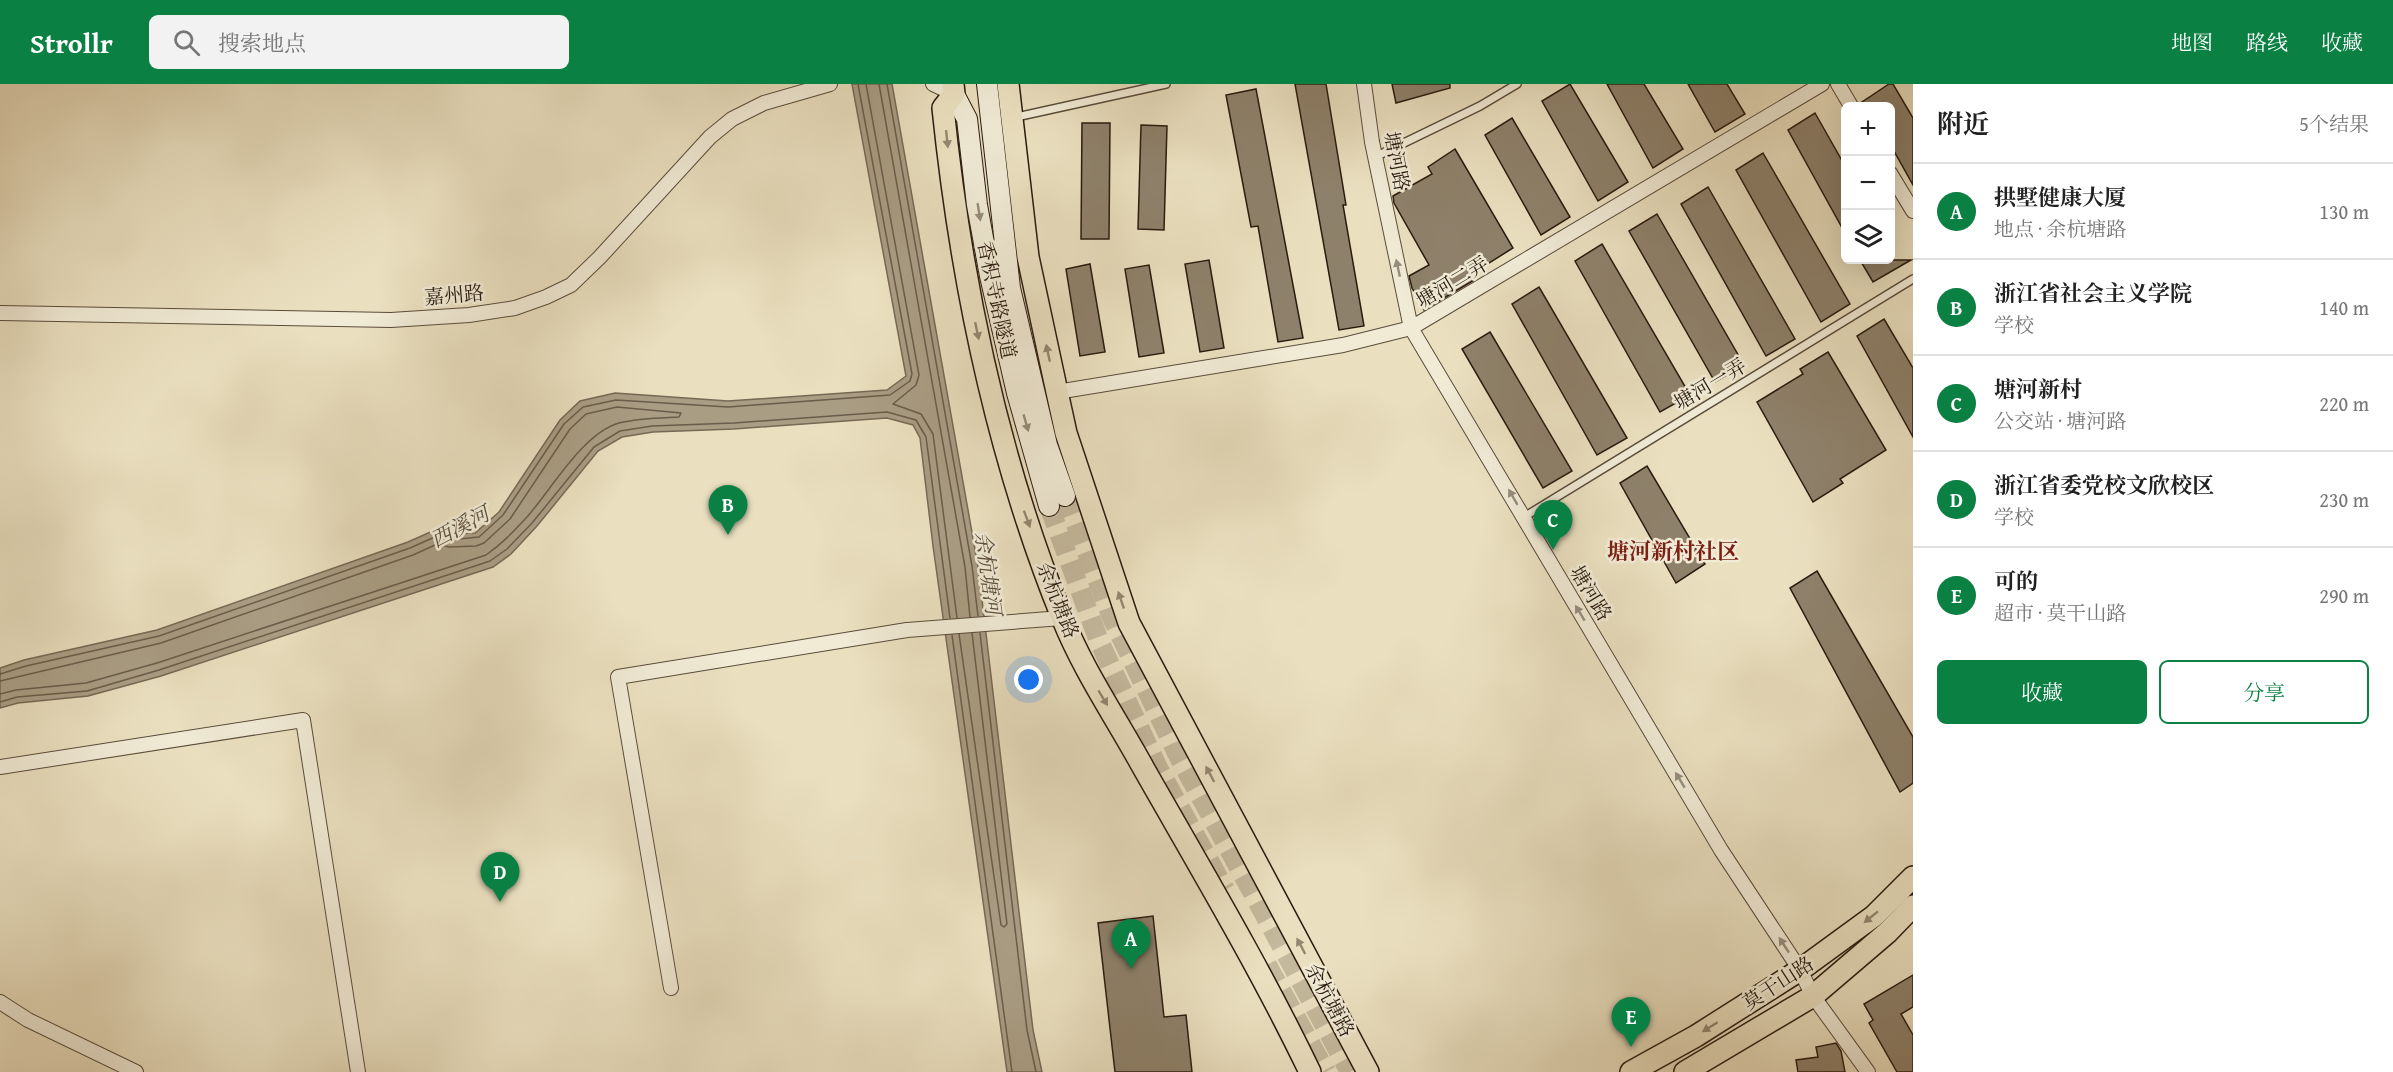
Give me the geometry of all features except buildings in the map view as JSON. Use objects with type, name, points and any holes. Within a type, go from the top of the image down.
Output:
[{"type":"main road","name":"香积寺路隧道","points":[[954,89],[967,119],[977,205],[990,276],[1017,393],[1057,501],[1047,445],[1010,288],[987,84]]},
{"type":"main road","name":"余杭塘路","points":[[1008,84],[1028,257],[1066,433],[1129,623],[1368,1072]]},
{"type":"main road","name":"余杭塘路","points":[[954,89],[944,108],[952,195],[967,283],[987,379],[1015,486],[1062,618],[1098,690],[1274,997],[1310,1072]]},
{"type":"main road","name":"莫干山路","points":[[1631,1072],[1696,1036],[1800,970],[1874,916],[1913,877]]},
{"type":"main road","name":"莫干山路","points":[[1685,1072],[1814,996],[1888,932],[1913,906]]},
{"type":"street","name":"嘉州路","points":[[0,314],[391,320],[469,315],[515,308],[571,285],[600,257],[710,137],[732,119],[764,103],[828,84]]},
{"type":"street","points":[[933,84],[954,89]]},
{"type":"street","name":"塘河路","points":[[1364,84],[1375,157],[1411,328],[1721,850],[1800,970],[1814,996],[1869,1072]]},
{"type":"street","name":"塘河二弄","points":[[1057,392],[1343,345],[1411,328],[1822,84]]},
{"type":"street","points":[[1838,84],[1849,102]]},
{"type":"street","points":[[1895,181],[1913,211]]},
{"type":"street","points":[[671,988],[618,677],[933,627],[1062,618]]},
{"type":"street","points":[[0,767],[303,720],[358,1072]]},
{"type":"street","points":[[0,1002],[27,1020],[136,1072]]},
{"type":"lane","points":[[1012,118],[1166,84]]},
{"type":"lane","points":[[1375,157],[1480,106],[1517,84]]},
{"type":"lane","name":"塘河一弄","points":[[1524,517],[1913,279]]},
{"type":"water","points":[[852,84],[892,84],[978,566],[1033,1030],[1042,1072],[1007,1072],[933,546],[920,438],[913,425],[887,418],[734,429],[653,432],[622,437],[598,451],[537,526],[511,554],[493,567],[161,676],[88,696],[18,703],[0,708],[0,668],[24,660],[157,630],[408,542],[437,529],[449,534],[475,533],[499,512],[560,420],[580,401],[615,393],[728,401],[887,390],[906,376]]},
{"type":"tunnel","points":[[1065,496],[1113,620],[1178,755],[1350,1072]]},
{"type":"tunnel","points":[[1049,506],[1099,641],[1158,768],[1225,890]]},
{"type":"tunnel","points":[[1267,965],[1326,1072]]},
{"type":"place","name":"浙江省社会主义学院","points":[[728,535]]},
{"type":"place","name":"塘河新村","points":[[1553,550]]},
{"type":"place","name":"浙江省委党校文欣校区","points":[[500,902]]},
{"type":"place","name":"拱墅健康大厦","points":[[1131,969]]},
{"type":"place","name":"可的","points":[[1631,1047]]},
{"type":"district","name":"塘河新村社区","points":[[1673,551]]},
{"type":"water label","name":"西溪河","points":[[460,527]]},
{"type":"water label","name":"余杭塘河","points":[[988,573]]}]
